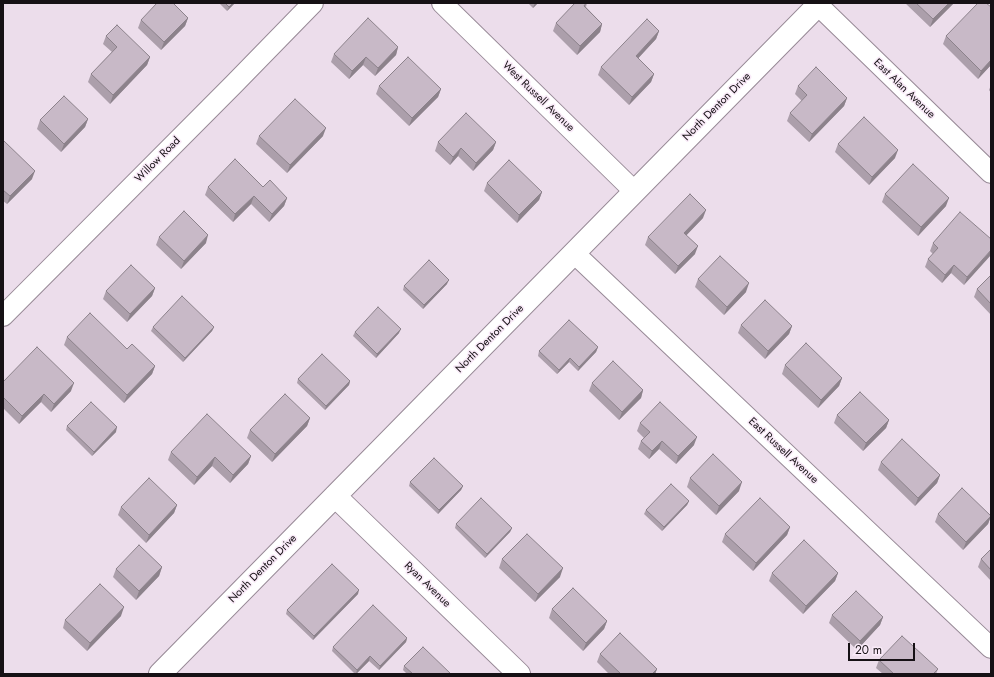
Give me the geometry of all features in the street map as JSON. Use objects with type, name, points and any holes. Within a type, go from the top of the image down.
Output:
[{"type":"street","name":"Willow Road","points":[[3,316],[229,89],[312,3]]},
{"type":"street","name":"West Russell Avenue","points":[[442,3],[634,192]]},
{"type":"street","name":"North Denton Drive","points":[[160,674],[819,4]]},
{"type":"street","name":"East Alan Avenue","points":[[819,4],[991,173]]},
{"type":"street","name":"East Russell Avenue","points":[[574,253],[991,648]]},
{"type":"street","name":"Ryan Avenue","points":[[335,496],[519,674]]},
{"type":"building","points":[[157,3],[173,3],[188,18],[164,42],[141,20]]},
{"type":"building","points":[[225,3],[233,3],[229,7]]},
{"type":"building","points":[[575,3],[586,3],[584,6],[602,24],[580,46],[556,23]]},
{"type":"building","points":[[916,3],[949,3],[933,19]]},
{"type":"building","points":[[978,3],[986,3],[991,7],[991,60],[981,71],[946,36]]},
{"type":"building","points":[[368,18],[398,47],[378,68],[366,57],[352,71],[334,54]]},
{"type":"building","points":[[647,19],[659,31],[636,56],[654,74],[632,97],[601,67]]},
{"type":"building","points":[[117,25],[150,57],[113,95],[91,74],[117,47],[106,36]]},
{"type":"building","points":[[408,57],[441,89],[412,118],[379,86]]},
{"type":"building","points":[[816,67],[847,98],[812,134],[790,113],[807,95],[798,86]]},
{"type":"building","points":[[64,96],[88,119],[64,144],[40,120]]},
{"type":"building","points":[[295,99],[326,128],[290,165],[259,136]]},
{"type":"building","points":[[466,113],[496,142],[476,163],[461,148],[453,157],[438,142]]},
{"type":"building","points":[[864,117],[898,150],[872,177],[838,144]]},
{"type":"building","points":[[3,140],[35,171],[10,196],[3,190]]},
{"type":"building","points":[[235,159],[263,187],[270,180],[287,198],[272,214],[254,196],[235,214],[208,187]]},
{"type":"building","points":[[509,160],[542,192],[519,215],[487,183]]},
{"type":"building","points":[[913,164],[949,198],[921,227],[885,194]]},
{"type":"building","points":[[690,194],[706,210],[684,233],[698,246],[678,266],[648,237]]},
{"type":"building","points":[[184,211],[208,235],[184,261],[159,237]]},
{"type":"building","points":[[960,212],[991,239],[991,250],[967,277],[954,265],[945,275],[928,259],[938,248],[933,243]]},
{"type":"building","points":[[720,256],[749,283],[727,307],[698,279]]},
{"type":"building","points":[[429,260],[449,280],[424,305],[404,286]]},
{"type":"building","points":[[131,265],[155,288],[130,314],[106,291]]},
{"type":"building","points":[[991,275],[991,304],[977,289]]},
{"type":"building","points":[[182,296],[214,327],[185,358],[153,327]]},
{"type":"building","points":[[765,300],[792,326],[768,351],[741,325]]},
{"type":"building","points":[[378,307],[401,329],[377,354],[355,332]]},
{"type":"building","points":[[90,313],[127,349],[132,344],[155,366],[127,395],[67,337]]},
{"type":"building","points":[[569,320],[598,347],[579,367],[570,358],[559,370],[539,351]]},
{"type":"building","points":[[806,343],[842,378],[821,400],[785,365]]},
{"type":"building","points":[[37,347],[74,383],[54,404],[44,394],[22,416],[3,397],[3,382]]},
{"type":"building","points":[[322,354],[350,381],[326,406],[298,379]]},
{"type":"building","points":[[613,361],[643,390],[622,412],[592,383]]},
{"type":"building","points":[[860,392],[889,420],[866,443],[837,415]]},
{"type":"building","points":[[285,394],[310,418],[275,454],[250,430]]},
{"type":"building","points":[[91,402],[117,427],[94,452],[67,426]]},
{"type":"building","points":[[660,402],[697,437],[678,456],[662,441],[652,451],[641,441],[650,432],[640,423]]},
{"type":"building","points":[[207,414],[251,456],[233,475],[215,457],[197,477],[171,452]]},
{"type":"building","points":[[902,439],[940,475],[918,498],[881,462]]},
{"type":"building","points":[[713,454],[742,482],[719,506],[690,478]]},
{"type":"building","points":[[434,458],[463,486],[439,510],[410,482]]},
{"type":"building","points":[[149,478],[177,505],[149,535],[121,507]]},
{"type":"building","points":[[671,484],[689,501],[664,527],[646,510]]},
{"type":"building","points":[[962,488],[991,516],[966,542],[938,514]]},
{"type":"building","points":[[481,498],[512,528],[487,554],[456,524]]},
{"type":"building","points":[[760,498],[790,527],[756,563],[725,534]]},
{"type":"building","points":[[527,534],[563,568],[538,594],[502,559]]},
{"type":"building","points":[[804,540],[838,573],[806,606],[772,573]]},
{"type":"building","points":[[139,545],[162,567],[139,591],[116,569]]},
{"type":"building","points":[[991,549],[991,570],[981,559]]},
{"type":"building","points":[[332,564],[359,590],[314,636],[287,610]]},
{"type":"building","points":[[100,584],[124,607],[90,643],[65,620]]},
{"type":"building","points":[[573,588],[607,621],[586,643],[552,609]]},
{"type":"building","points":[[856,591],[883,617],[860,641],[832,615]]},
{"type":"building","points":[[373,605],[407,638],[380,666],[370,656],[357,670],[333,647]]},
{"type":"building","points":[[620,633],[657,669],[652,674],[621,674],[600,654]]},
{"type":"building","points":[[902,636],[938,669],[933,674],[894,674],[879,660]]},
{"type":"building","points":[[423,647],[451,674],[413,674],[404,666]]}]
